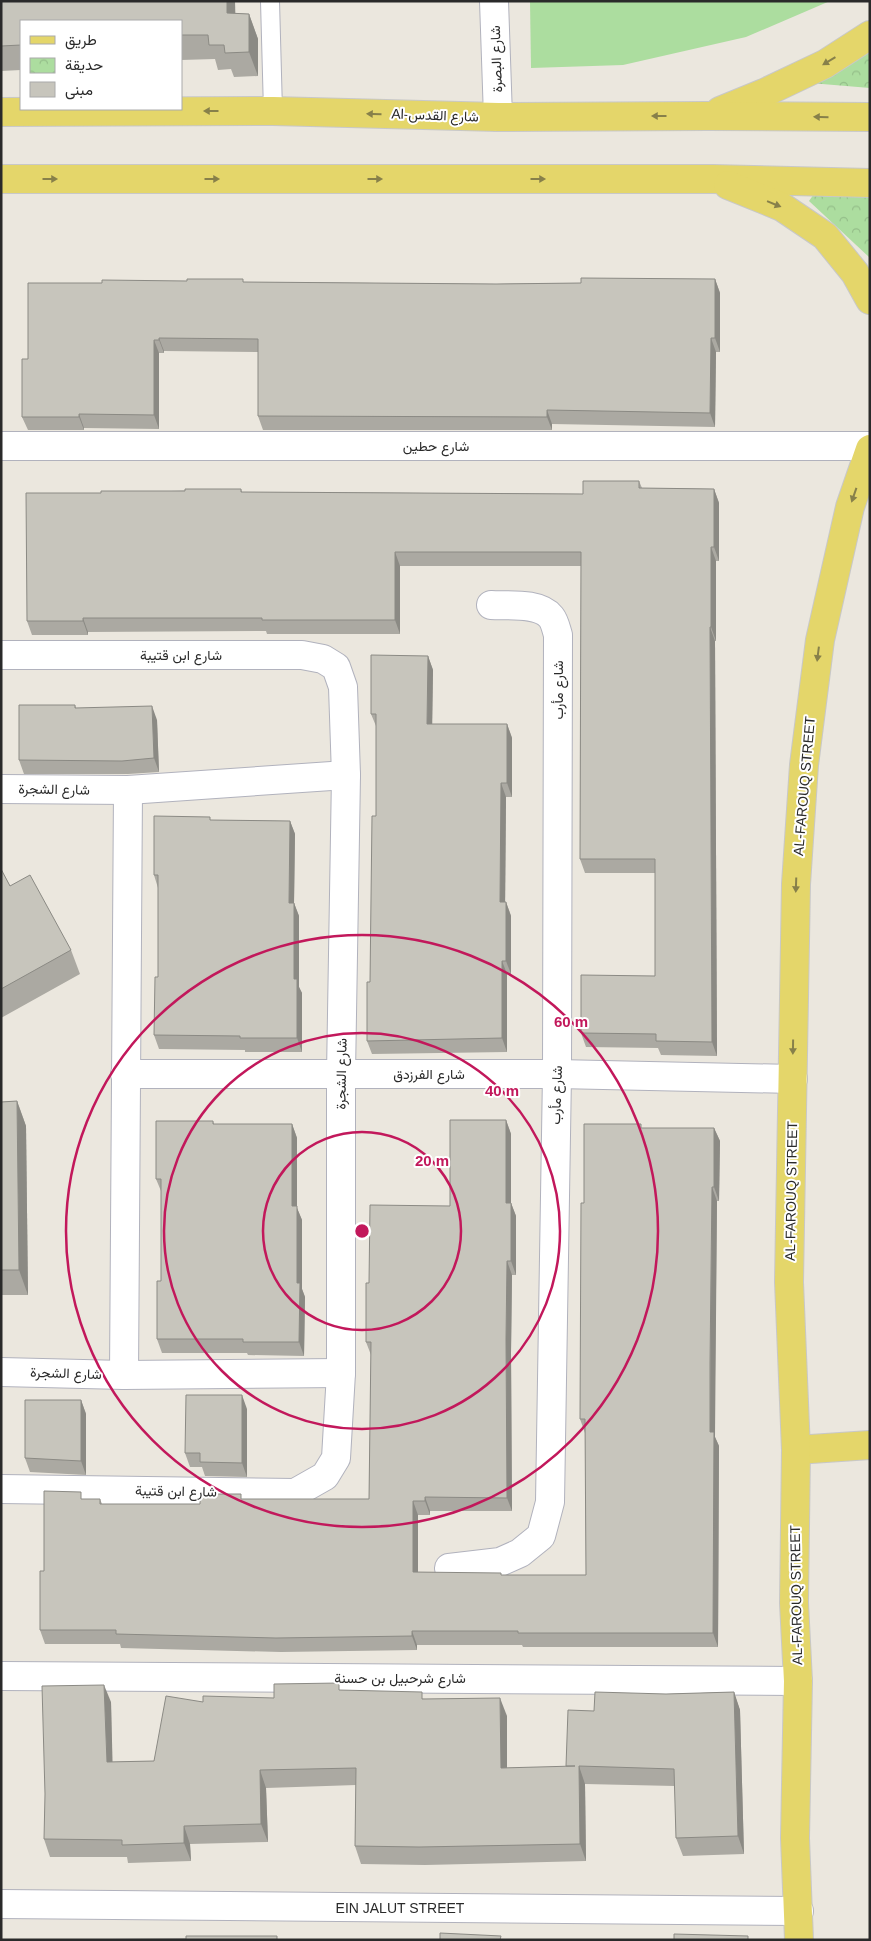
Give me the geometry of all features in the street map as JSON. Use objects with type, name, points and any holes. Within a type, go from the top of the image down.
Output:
[{"type":"main road","points":[[708,116],[764,93],[825,64],[870,35]]},
{"type":"main road","name":"Al-شارع القدس","points":[[1,112],[272,111],[498,117],[870,117]]},
{"type":"main road","points":[[1,179],[713,179],[870,183]]},
{"type":"main road","points":[[713,179],[782,207],[825,236],[855,273],[870,300]]},
{"type":"main road","name":"AL-FAROUQ STREET","points":[[799,1940],[795,1838],[798,1680],[794,1603],[796,1450],[789,1282],[796,884],[804,765],[820,640],[850,507],[870,448]]},
{"type":"main road","points":[[796,1450],[870,1445]]},
{"type":"street","name":"شارع البصرة","points":[[494,1],[498,117]]},
{"type":"street","name":"شارع حطين","points":[[1,446],[870,448]]},
{"type":"street","name":"شارع مأرب","points":[[449,1568],[500,1562],[520,1553],[541,1536],[550,1502],[557,1074],[558,635],[550,616],[541,610],[491,605]]},
{"type":"street","name":"شارع ابن قتيبة","points":[[1,655],[302,655],[323,659],[336,667],[343,687]]},
{"type":"street","name":"شارع الشجرة","points":[[336,1458],[341,1373],[341,1074],[346,775],[343,687]]},
{"type":"street","name":"شارع الشجرة","points":[[1,788],[128,790],[346,775]]},
{"type":"street","points":[[124,1375],[128,790]]},
{"type":"street","name":"شارع الفرزدق","points":[[125,1074],[557,1074],[793,1079]]},
{"type":"street","name":"شارع الشجرة","points":[[1,1372],[124,1375],[341,1373]]},
{"type":"street","name":"شارع ابن قتيبة","points":[[1,1489],[294,1493],[325,1476],[336,1458]]},
{"type":"street","name":"شارع شرحبيل بن حسنة","points":[[1,1676],[798,1680]]},
{"type":"street","name":"EIN JALUT STREET","points":[[1,1904],[799,1911]]},
{"type":"lane","points":[[270,1],[272,111]]},
{"type":"green space","points":[[530,1],[830,1],[746,37],[623,65],[531,68]]},
{"type":"green space","points":[[870,49],[870,88],[810,83]]},
{"type":"green space","points":[[814,194],[870,197],[870,258],[809,201]]},
{"type":"building","points":[[1,1],[227,1],[227,13],[249,14],[249,52],[225,53],[224,45],[209,45],[208,35],[182,35],[182,20],[20,20],[20,45],[1,46]]},
{"type":"building","points":[[581,278],[715,279],[715,338],[711,338],[710,413],[547,410],[547,417],[258,416],[258,339],[159,338],[159,340],[154,340],[154,415],[79,414],[79,417],[22,417],[22,359],[28,359],[28,283],[102,283],[102,280],[187,281],[187,279],[243,279],[243,282],[496,284],[581,283]]},
{"type":"building","points":[[583,481],[639,481],[639,488],[714,489],[714,547],[711,547],[710,627],[712,1042],[656,1041],[656,1034],[581,1033],[581,975],[655,976],[655,859],[580,859],[581,552],[395,552],[395,620],[83,618],[83,621],[27,621],[26,493],[241,489],[241,492],[583,494]]},
{"type":"building","points":[[371,655],[428,656],[427,724],[507,724],[507,783],[501,783],[500,902],[506,902],[506,961],[502,961],[502,1038],[367,1041],[367,982],[370,982],[372,816],[376,816],[376,714],[371,714]]},
{"type":"building","points":[[19,705],[75,705],[75,708],[152,706],[154,758],[122,761],[19,760]]},
{"type":"building","points":[[154,816],[210,817],[210,820],[290,821],[289,903],[294,903],[294,979],[297,979],[297,1038],[154,1035],[155,977],[158,977],[158,875],[154,875]]},
{"type":"building","points":[[1,869],[10,886],[30,875],[71,950],[1,989]]},
{"type":"building","points":[[17,1101],[19,1270],[1,1270],[1,1102]]},
{"type":"building","points":[[450,1120],[506,1120],[506,1203],[511,1203],[511,1261],[507,1261],[507,1498],[425,1497],[425,1501],[413,1501],[413,1572],[586,1575],[585,1419],[580,1419],[581,1203],[584,1203],[584,1124],[641,1124],[641,1128],[714,1128],[710,1364],[710,1432],[714,1432],[713,1633],[412,1631],[412,1636],[276,1638],[116,1634],[116,1630],[40,1630],[40,1571],[44,1571],[44,1491],[81,1492],[81,1499],[100,1499],[100,1504],[200,1504],[200,1494],[241,1494],[241,1499],[369,1499],[371,1342],[366,1342],[366,1283],[369,1283],[370,1205],[450,1206]]},
{"type":"building","points":[[156,1121],[213,1121],[213,1124],[292,1124],[292,1206],[297,1206],[297,1283],[300,1283],[299,1342],[243,1342],[243,1339],[157,1339],[157,1281],[161,1281],[161,1179],[156,1179]]},
{"type":"building","points":[[186,1395],[242,1395],[242,1463],[200,1462],[200,1453],[185,1453]]},
{"type":"building","points":[[25,1400],[81,1400],[81,1461],[25,1458]]},
{"type":"building","points":[[339,1683],[339,1690],[422,1692],[422,1699],[500,1698],[501,1768],[575,1766],[566,1766],[568,1710],[594,1711],[595,1692],[666,1694],[734,1692],[738,1836],[676,1838],[674,1769],[579,1766],[580,1844],[419,1847],[355,1846],[356,1768],[260,1770],[261,1824],[184,1826],[184,1843],[122,1845],[122,1840],[44,1839],[45,1794],[42,1686],[104,1685],[107,1762],[154,1761],[166,1696],[203,1702],[203,1696],[274,1698],[274,1684]]},
{"type":"building","points":[[440,1933],[501,1936],[500,1940],[440,1940]]},
{"type":"building","points":[[674,1934],[748,1936],[748,1940],[674,1940]]},
{"type":"building","points":[[186,1936],[277,1936],[277,1940],[39,1940],[186,1939]]}]
